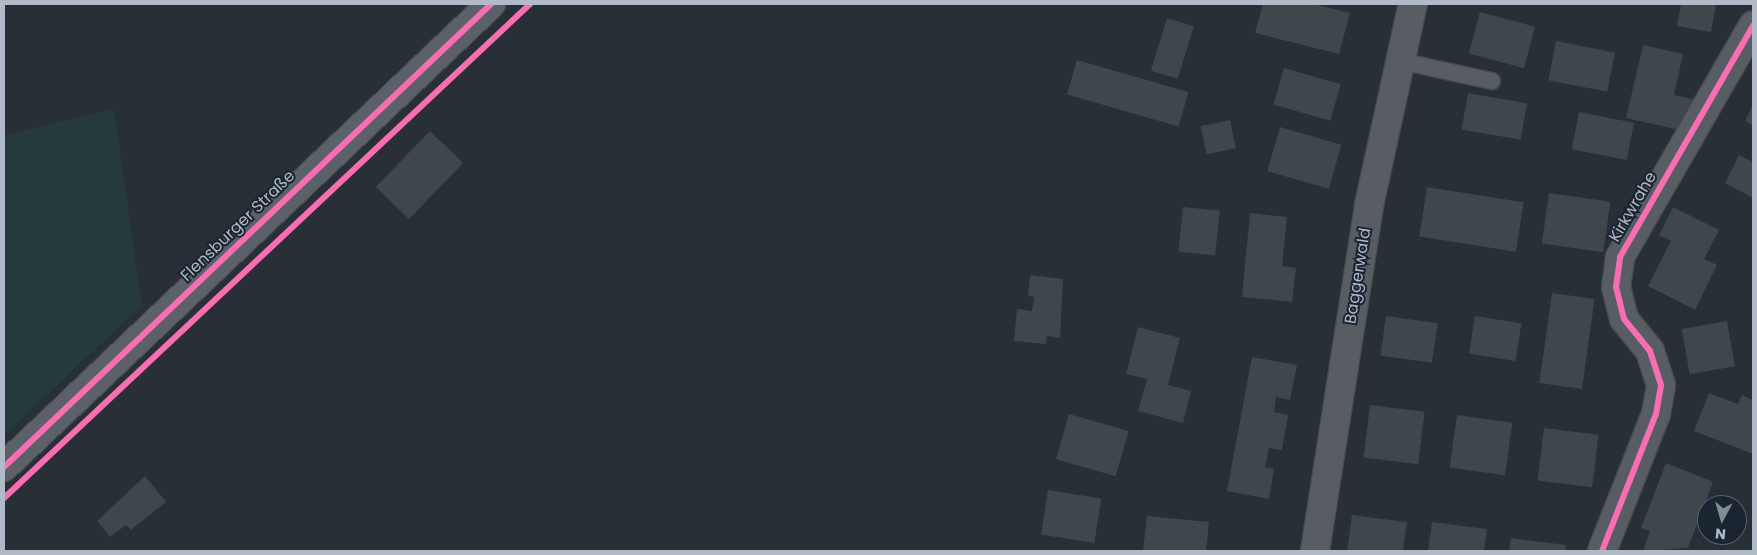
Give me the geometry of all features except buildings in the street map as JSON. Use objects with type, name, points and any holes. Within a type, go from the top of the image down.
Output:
[{"type":"street","name":"Flensburger Straße","points":[[4,467],[491,4]]},
{"type":"street","name":"Baggerwald","points":[[1315,551],[1369,205],[1413,4]]},
{"type":"street","name":"Kirkwrahe","points":[[1602,551],[1656,414],[1661,385],[1650,351],[1624,319],[1616,287],[1620,257],[1753,26]]},
{"type":"lane","points":[[1400,61],[1492,80]]},
{"type":"green space","points":[[114,109],[142,306],[4,435],[4,135]]},
{"type":"cycle path","points":[[4,467],[491,4]]},
{"type":"cycle path","points":[[4,498],[530,4]]},
{"type":"cycle path","points":[[1602,551],[1656,414],[1661,385],[1650,351],[1624,319],[1616,287],[1620,257],[1753,26]]}]
